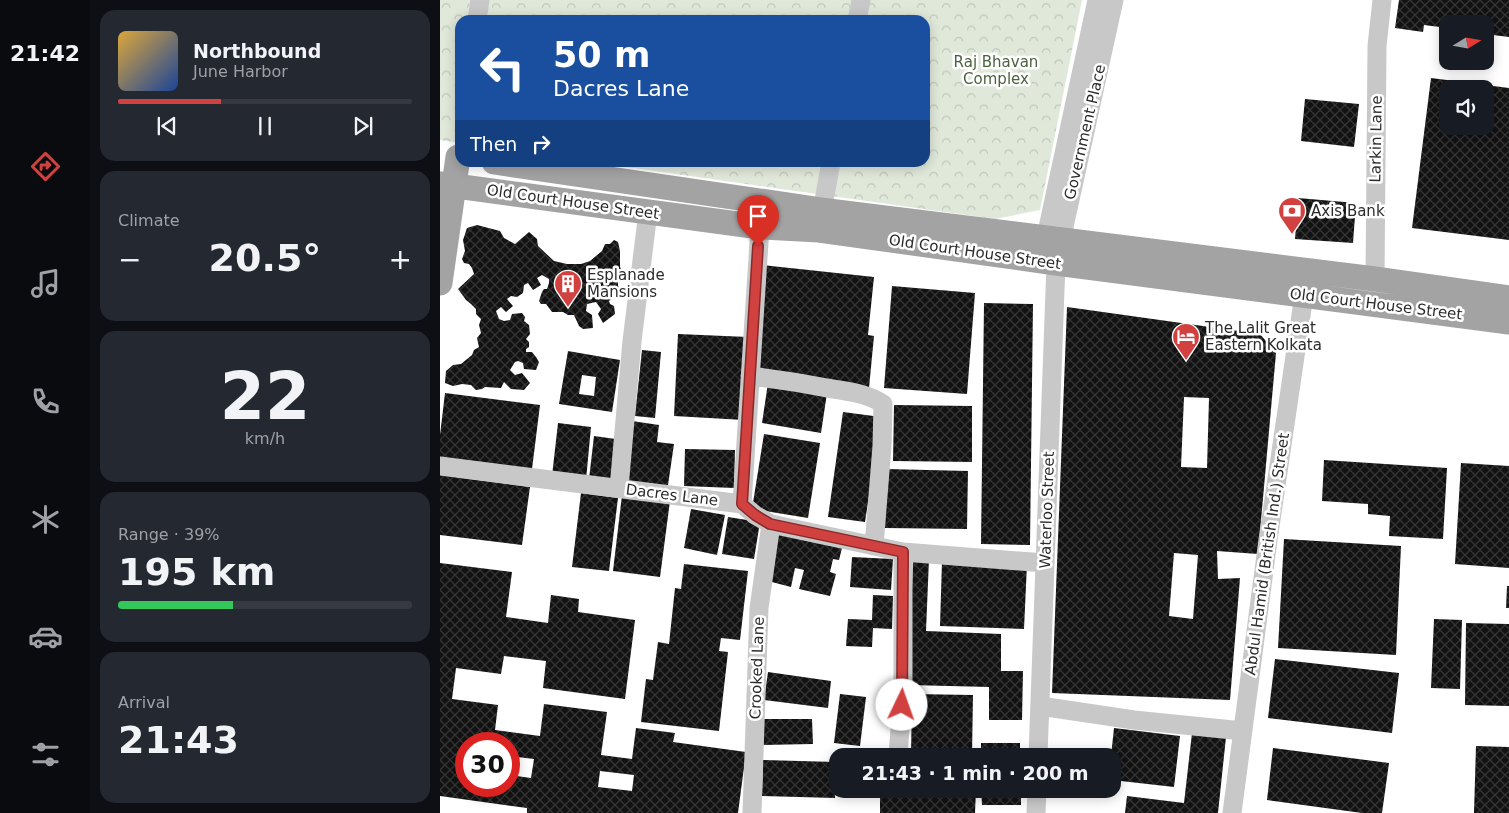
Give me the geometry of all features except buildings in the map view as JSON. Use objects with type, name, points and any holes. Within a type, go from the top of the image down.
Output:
[{"type":"main road","points":[[440,283],[447,185],[455,154]]},
{"type":"main road","points":[[522,167],[820,220],[1054,238],[1509,298]]},
{"type":"main road","name":"Old Court House Street","points":[[447,185],[760,227],[820,220],[1049,262],[1509,322]]},
{"type":"street","points":[[478,15],[480,0]]},
{"type":"street","points":[[858,15],[861,0]]},
{"type":"street","points":[[1054,238],[1097,0]]},
{"type":"street","name":"Government Place","points":[[1054,238],[1114,0]]},
{"type":"street","name":"Larkin Lane","points":[[1375,279],[1377,46],[1382,0]]},
{"type":"street","points":[[820,220],[830,167]]},
{"type":"street","points":[[619,488],[632,341],[648,212]]},
{"type":"street","points":[[742,504],[760,227]]},
{"type":"street","name":"Waterloo Street","points":[[1038,748],[1045,563],[1049,262],[1054,238]]},
{"type":"street","name":"Abdul Hamid (British Ind.) Street","points":[[1233,813],[1268,540],[1304,295]]},
{"type":"street","points":[[750,376],[782,379],[853,392],[874,398],[883,404],[882,446],[874,546]]},
{"type":"street","name":"Dacres Lane","points":[[440,466],[742,504],[770,524],[903,552],[1045,563]]},
{"type":"street","name":"Crooked Lane","points":[[752,813],[759,608],[770,524]]},
{"type":"street","points":[[899,748],[903,688],[903,552]]},
{"type":"street","points":[[1040,706],[1134,720],[1243,731]]},
{"type":"street","points":[[1036,813],[1037,798]]},
{"type":"green space","name":"Raj Bhavan Complex","points":[[440,0],[1082,0],[1040,210],[995,219],[626,167],[930,167],[930,15],[455,15],[455,142],[440,140]]},
{"type":"place","name":"Axis Bank","points":[[1292,235]]},
{"type":"place","name":"Esplanade Mansions","points":[[568,308]]},
{"type":"place","name":"The Lalit Great Eastern Kolkata","points":[[1186,361]]},
{"type":"route","points":[[758,246],[742,504],[770,524],[903,552],[902,705]]}]
